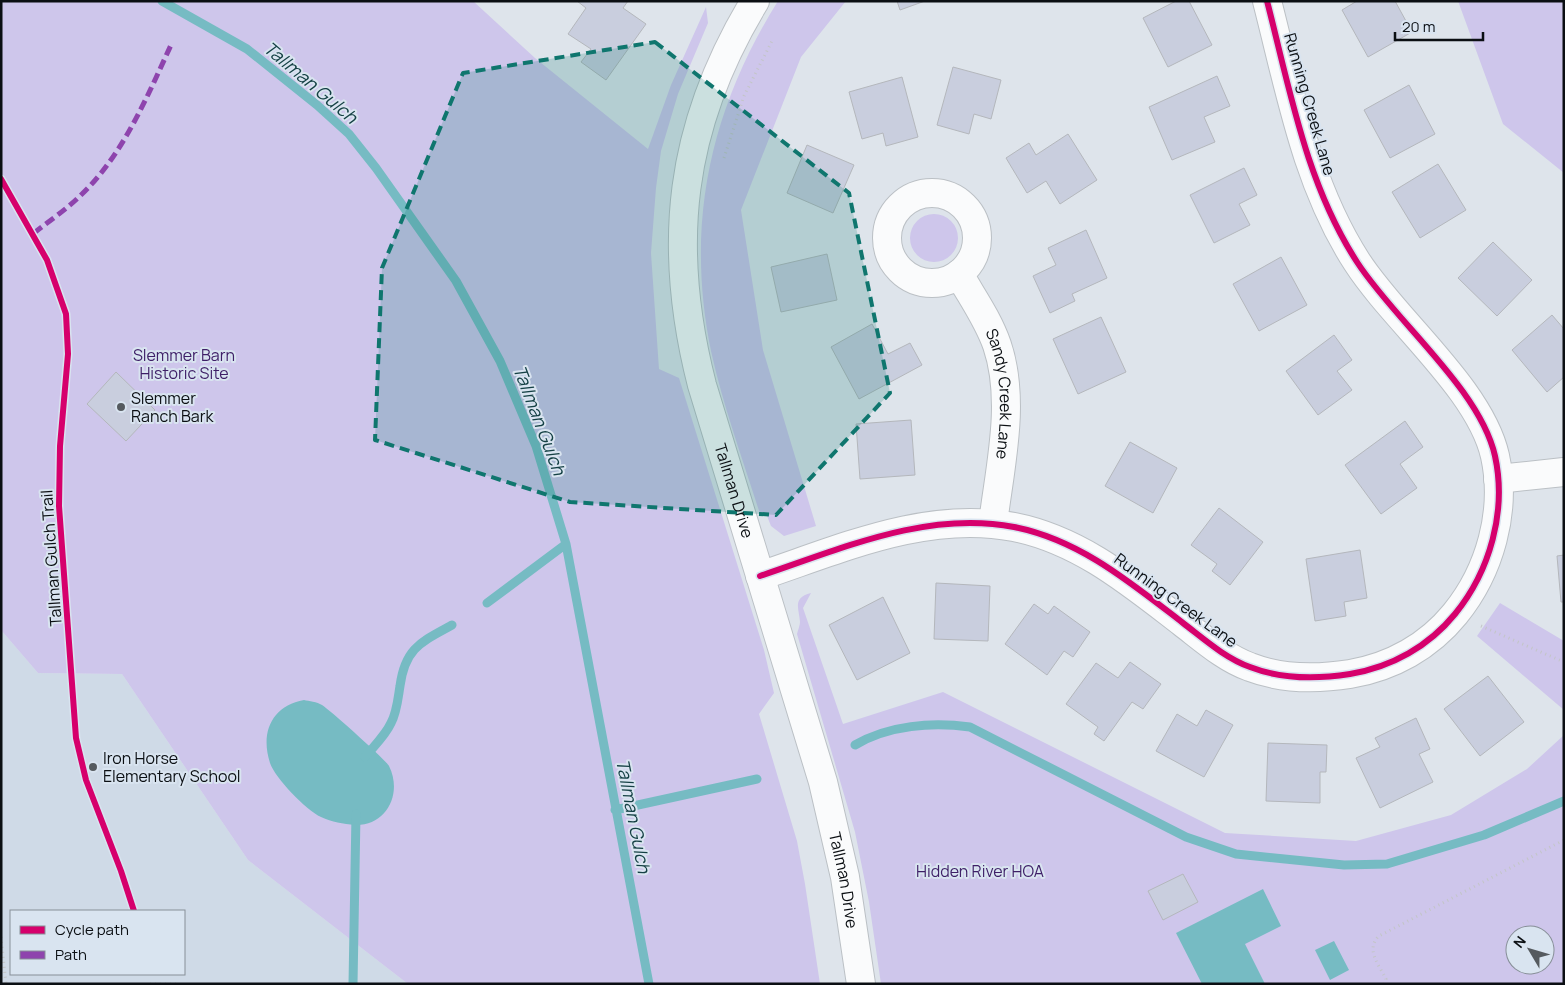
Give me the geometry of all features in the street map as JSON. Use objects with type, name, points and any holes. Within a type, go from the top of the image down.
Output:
[{"type":"street","name":"Tallman Drive","points":[[755,1],[728,48],[712,84],[699,123],[685,196],[682,250],[684,295],[695,361],[823,782],[845,877],[861,984]]},
{"type":"street","name":"Running Creek Lane","points":[[760,576],[875,539],[929,524],[993,523],[1046,535],[1088,555],[1148,596],[1215,648],[1245,666],[1276,674],[1329,677],[1367,671],[1396,661],[1425,643],[1448,623],[1476,583],[1488,556],[1497,521],[1498,479],[1490,440],[1479,416],[1444,370],[1373,285],[1336,225],[1307,156],[1267,1]]},
{"type":"street","name":"Sandy Creek Lane","points":[[959,274],[994,337],[1003,379],[1005,430],[993,523]]},
{"type":"street","points":[[1498,479],[1564,472]]},
{"type":"path","points":[[722,163],[744,96],[772,40]]},
{"type":"path","points":[[1480,626],[1564,662]]},
{"type":"path","points":[[1384,984],[1386,979],[1372,950],[1372,944],[1379,936],[1564,840]]},
{"type":"path","points":[[1,936],[6,984]]},
{"type":"path","points":[[150,984],[179,984]]},
{"type":"highlighted area","points":[[655,42],[849,193],[890,393],[776,515],[570,502],[375,440],[382,268],[463,73]]},
{"type":"shaded area","name":"Iron Horse Elementary School","points":[[1,630],[38,673],[122,674],[248,860],[408,984],[1,984]]},
{"type":"green space","name":"Slemmer Barn Historic Site","points":[[1,1],[473,1],[535,58],[648,149],[671,85],[706,7],[708,23],[678,94],[661,151],[656,188],[651,253],[659,369],[679,378],[764,650],[774,693],[759,714],[797,841],[820,984],[408,984],[248,860],[122,674],[38,673],[1,630]]},
{"type":"green space","points":[[778,1],[846,1],[801,57],[741,210],[763,350],[816,526],[784,536],[771,526],[767,516],[760,514],[727,413],[711,351],[704,304],[701,258],[703,213],[709,169],[720,126],[735,84],[755,42]]},
{"type":"green space","points":[[1458,1],[1564,1],[1564,173],[1503,124]]},
{"type":"green space","points":[[929,214],[939,214],[948,218],[954,224],[957,229],[957,247],[948,258],[939,262],[929,262],[920,258],[914,252],[910,243],[910,233],[914,224],[920,218]]},
{"type":"green space","name":"Hidden River HOA","points":[[811,593],[803,608],[843,724],[943,692],[1225,833],[1356,841],[1451,815],[1527,769],[1564,735],[1564,984],[881,984],[869,902],[855,832],[797,634],[800,622],[798,604],[801,598]]},
{"type":"green space","points":[[1500,603],[1564,641],[1564,710],[1477,636]]},
{"type":"water","points":[[304,700],[322,705],[369,745],[389,766],[393,777],[393,797],[383,814],[375,820],[366,824],[355,825],[338,823],[321,817],[300,801],[284,785],[273,769],[267,752],[268,731],[271,722],[284,708]]},
{"type":"water","points":[[1263,889],[1281,926],[1245,944],[1265,984],[1202,984],[1176,933]]},
{"type":"water","points":[[1334,941],[1349,970],[1330,980],[1315,950]]},
{"type":"building","points":[[577,1],[628,1],[623,8],[646,24],[606,80],[581,62],[591,49],[568,34],[586,8]]},
{"type":"building","points":[[897,1],[925,1],[900,10]]},
{"type":"building","points":[[1176,1],[1189,1],[1212,45],[1168,67],[1143,18]]},
{"type":"building","points":[[1357,1],[1395,1],[1412,32],[1368,57],[1342,10]]},
{"type":"building","points":[[953,67],[1001,80],[991,119],[974,114],[969,134],[937,125]]},
{"type":"building","points":[[1217,76],[1230,106],[1204,117],[1215,142],[1172,160],[1149,107]]},
{"type":"building","points":[[902,77],[918,137],[886,146],[883,133],[862,139],[849,92]]},
{"type":"building","points":[[1409,85],[1435,134],[1390,158],[1364,110]]},
{"type":"building","points":[[1068,134],[1097,180],[1060,204],[1046,181],[1027,193],[1006,158],[1029,143],[1036,155]]},
{"type":"building","points":[[807,145],[854,165],[833,213],[787,193]]},
{"type":"building","points":[[1438,164],[1466,210],[1420,238],[1392,192]]},
{"type":"building","points":[[1244,168],[1257,195],[1239,204],[1250,225],[1214,243],[1190,195]]},
{"type":"building","points":[[1086,230],[1107,278],[1072,294],[1075,301],[1050,313],[1033,276],[1056,265],[1048,248]]},
{"type":"building","points":[[1493,242],[1532,280],[1497,316],[1458,278]]},
{"type":"building","points":[[827,254],[837,300],[781,312],[771,267]]},
{"type":"building","points":[[1281,257],[1307,305],[1259,331],[1233,284]]},
{"type":"building","points":[[1552,315],[1564,329],[1564,377],[1547,392],[1512,350]]},
{"type":"building","points":[[1101,317],[1126,372],[1078,394],[1053,339]]},
{"type":"building","points":[[872,324],[888,354],[910,343],[922,365],[859,399],[831,347]]},
{"type":"building","points":[[1334,335],[1352,360],[1337,371],[1352,390],[1318,415],[1286,371]]},
{"type":"building","name":"Slemmer Ranch Bark","points":[[116,372],[155,410],[126,441],[87,404]]},
{"type":"building","points":[[911,420],[915,475],[860,479],[856,424]]},
{"type":"building","points":[[1405,421],[1423,447],[1400,464],[1417,488],[1381,514],[1345,465]]},
{"type":"building","points":[[1130,442],[1177,468],[1153,513],[1105,486]]},
{"type":"building","points":[[1219,508],[1263,542],[1230,585],[1212,571],[1217,564],[1191,545]]},
{"type":"building","points":[[1360,550],[1367,598],[1344,602],[1346,616],[1315,621],[1306,559]]},
{"type":"building","points":[[1564,555],[1564,602],[1561,602],[1557,556]]},
{"type":"building","points":[[936,583],[990,586],[988,641],[934,639]]},
{"type":"building","points":[[883,597],[910,653],[857,680],[829,625]]},
{"type":"building","points":[[1034,604],[1048,614],[1054,606],[1090,632],[1073,657],[1064,651],[1047,675],[1005,644]]},
{"type":"building","points":[[1130,662],[1161,684],[1143,709],[1132,702],[1104,741],[1094,734],[1098,727],[1066,704],[1096,663],[1118,678]]},
{"type":"building","points":[[1488,676],[1524,722],[1480,756],[1444,709]]},
{"type":"building","points":[[1206,710],[1233,725],[1204,777],[1156,751],[1177,714],[1197,726]]},
{"type":"building","points":[[1416,718],[1430,749],[1419,754],[1433,782],[1380,808],[1356,758],[1380,747],[1375,738]]},
{"type":"building","points":[[1268,743],[1327,745],[1326,772],[1320,772],[1320,803],[1266,801]]},
{"type":"building","points":[[1183,874],[1198,902],[1163,920],[1148,891]]},
{"type":"waterway","name":"Tallman Gulch","points":[[162,1],[247,49],[317,105],[349,134],[376,168],[456,281],[500,361],[536,446],[566,544],[649,984]]},
{"type":"waterway","points":[[487,603],[566,544]]},
{"type":"waterway","points":[[365,757],[386,732],[393,719],[402,673],[410,654],[423,642],[452,625]]},
{"type":"waterway","points":[[855,745],[868,738],[896,729],[926,725],[970,727],[1186,837],[1236,854],[1344,865],[1387,864],[1484,835],[1564,801]]},
{"type":"waterway","points":[[615,810],[757,779]]},
{"type":"waterway","points":[[353,984],[356,814]]},
{"type":"marked path","points":[[34,233],[76,200],[109,162],[133,124],[171,45]]},
{"type":"cycle path","points":[[760,576],[853,544],[917,528],[981,523],[1014,527],[1038,533],[1061,542],[1104,565],[1232,659],[1262,671],[1300,677],[1350,674],[1366,671],[1395,660],[1434,636],[1455,614],[1478,579],[1493,540],[1499,498],[1495,456],[1486,431],[1455,381],[1373,285],[1339,232],[1312,168],[1292,102],[1267,1]]},
{"type":"cycle path","name":"Tallman Gulch Trail","points":[[1,179],[47,260],[66,314],[68,354],[60,446],[59,506],[76,738],[86,780],[121,871],[134,910]]},
{"type":"place","name":"Slemmer Ranch Bark","points":[[121,407]]},
{"type":"place","name":"Iron Horse Elementary School","points":[[93,767]]}]
